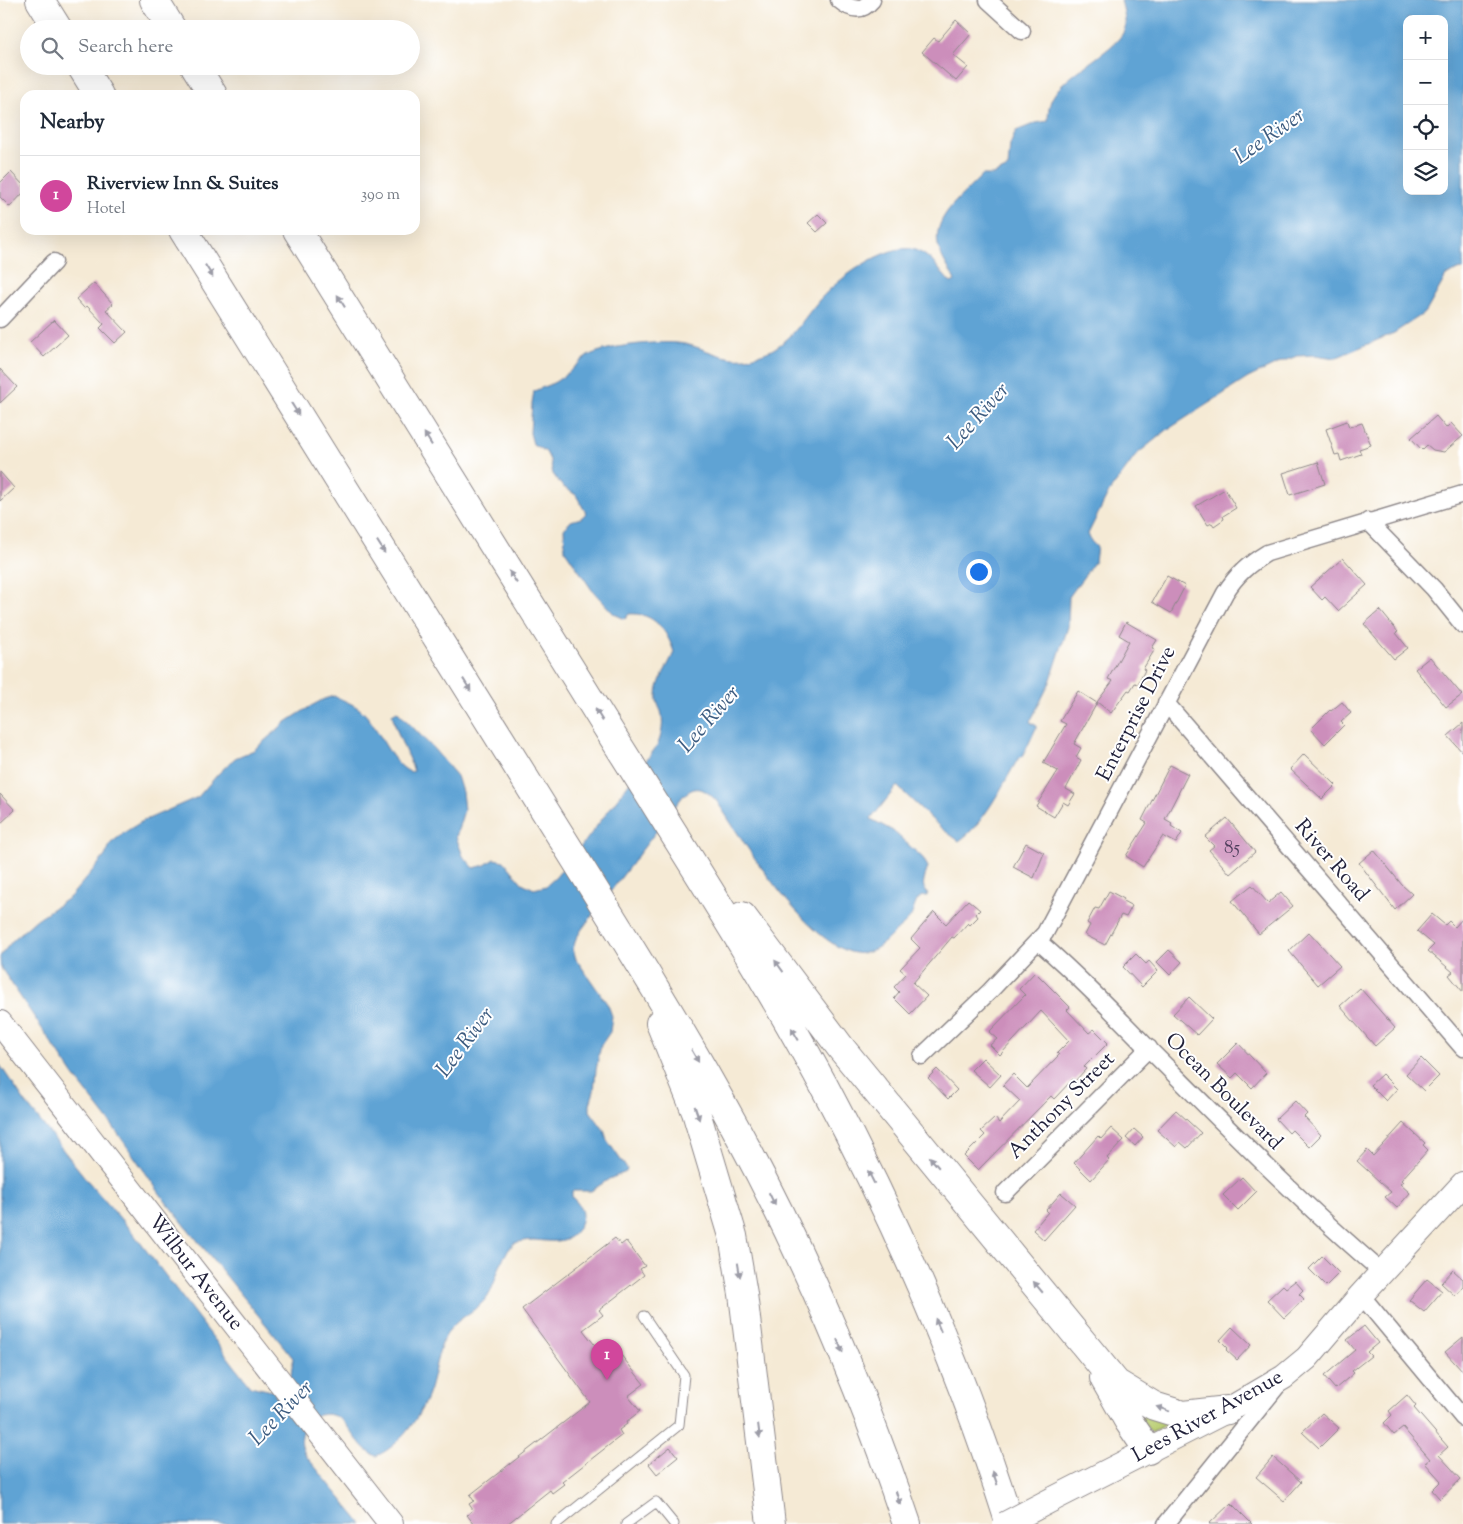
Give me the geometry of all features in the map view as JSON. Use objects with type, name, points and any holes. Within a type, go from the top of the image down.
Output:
[{"type":"highway","points":[[40,0],[52,20]]},
{"type":"highway","points":[[154,0],[166,20]]},
{"type":"highway","points":[[87,75],[96,90]]},
{"type":"highway","points":[[201,75],[210,90]]},
{"type":"highway","points":[[186,235],[618,928],[714,1089],[786,1228],[821,1303],[854,1379],[907,1524]]},
{"type":"highway","points":[[300,235],[676,838],[796,1036],[874,1184],[921,1285],[963,1387],[1010,1524]]},
{"type":"highway","points":[[676,838],[740,913],[841,1048],[1116,1383],[1154,1406],[1183,1415],[1228,1410]]},
{"type":"highway","points":[[618,928],[696,1112],[733,1236],[743,1294],[770,1523]]},
{"type":"highway","points":[[1069,1324],[1148,1450]]},
{"type":"main road","name":"Wilbur Avenue","points":[[0,1023],[391,1524]]},
{"type":"main road","name":"Lees River Avenue","points":[[1005,1524],[1228,1410],[1284,1377],[1307,1358],[1361,1295],[1463,1184]]},
{"type":"street","points":[[839,0],[846,6],[857,9],[866,6],[872,0]]},
{"type":"street","points":[[988,0],[1022,31]]},
{"type":"street","points":[[0,318],[54,262]]},
{"type":"street","name":"Enterprise Drive","points":[[922,1056],[990,991],[1045,934],[1166,703],[1225,593],[1234,580],[1250,564],[1267,553],[1368,521],[1463,494]]},
{"type":"street","points":[[1368,521],[1434,589],[1463,625]]},
{"type":"street","name":"River Road","points":[[1166,703],[1463,1048]]},
{"type":"street","name":"Ocean Boulevard","points":[[1038,941],[1082,981],[1236,1136],[1335,1232],[1382,1272]]},
{"type":"street","name":"Anthony Street","points":[[1005,1194],[1149,1048]]},
{"type":"street","points":[[1361,1295],[1463,1418]]},
{"type":"street","points":[[1166,1524],[1284,1377]]},
{"type":"lane","points":[[556,1524],[679,1425],[684,1375],[644,1316]]},
{"type":"lane","points":[[626,1524],[656,1502],[674,1524]]},
{"type":"green space","points":[[1127,1400],[1171,1422],[1151,1433]]},
{"type":"water","name":"Lee River","points":[[1121,0],[1463,0],[1463,270],[1460,269],[1446,276],[1426,312],[1394,333],[1335,358],[1315,355],[1297,356],[1281,362],[1248,378],[1167,430],[1137,454],[1109,492],[1088,534],[1091,541],[1097,547],[1095,561],[1069,597],[1068,627],[1050,682],[1030,722],[1037,726],[1023,756],[1018,759],[977,825],[959,841],[941,828],[897,786],[871,819],[893,831],[923,858],[928,867],[924,884],[924,888],[928,893],[927,896],[920,897],[908,920],[878,947],[867,952],[855,953],[836,946],[797,912],[777,888],[716,800],[700,789],[692,790],[683,796],[582,929],[573,949],[576,959],[608,1005],[612,1016],[610,1032],[601,1045],[590,1111],[604,1130],[607,1140],[627,1169],[626,1172],[609,1179],[591,1191],[572,1191],[572,1197],[579,1206],[582,1216],[580,1224],[571,1236],[560,1241],[531,1240],[514,1243],[503,1259],[488,1296],[448,1331],[440,1349],[430,1389],[422,1409],[394,1445],[376,1456],[361,1444],[337,1417],[329,1414],[319,1415],[307,1423],[304,1428],[302,1444],[307,1457],[362,1524],[0,1524],[0,1065],[25,1102],[87,1180],[133,1233],[250,1386],[272,1391],[291,1376],[293,1358],[166,1202],[112,1125],[74,1076],[1,968],[1,955],[13,940],[37,919],[70,897],[105,856],[111,843],[125,832],[141,822],[198,797],[235,758],[254,750],[286,722],[311,706],[334,696],[362,711],[402,767],[410,772],[414,771],[392,714],[397,711],[457,776],[462,792],[464,810],[456,837],[463,856],[474,868],[485,865],[494,859],[504,861],[522,883],[534,889],[546,886],[556,877],[587,839],[657,746],[661,733],[662,715],[657,700],[657,690],[674,652],[663,630],[646,616],[629,614],[625,619],[614,614],[592,590],[565,550],[564,529],[571,521],[581,518],[586,513],[576,495],[562,486],[553,474],[546,452],[533,444],[530,433],[534,391],[552,384],[588,356],[606,349],[644,344],[677,343],[734,358],[744,358],[766,352],[784,342],[834,285],[861,265],[890,251],[915,250],[931,260],[951,283],[955,281],[941,255],[938,245],[937,234],[945,215],[951,206],[982,175],[993,175],[1008,168],[1010,145],[1016,131],[1036,123],[1048,121],[1051,101],[1061,86],[1115,43],[1122,35],[1125,27]]},
{"type":"building","points":[[956,20],[971,34],[953,55],[968,67],[956,81],[922,52],[934,38],[938,41]]},
{"type":"building","points":[[11,172],[20,182],[20,196],[10,207],[0,197],[0,183]]},
{"type":"building","points":[[818,214],[827,223],[817,232],[808,223]]},
{"type":"building","points":[[94,283],[113,304],[106,310],[127,332],[115,343],[100,328],[104,324],[87,306],[84,308],[76,299]]},
{"type":"building","points":[[54,320],[68,335],[44,357],[30,342]]},
{"type":"building","points":[[0,369],[17,387],[0,403]]},
{"type":"building","points":[[1436,416],[1446,428],[1451,423],[1463,436],[1444,452],[1433,450],[1427,445],[1422,450],[1411,438]]},
{"type":"building","points":[[1347,421],[1349,427],[1362,423],[1371,445],[1359,449],[1361,454],[1341,461],[1339,454],[1335,455],[1326,429]]},
{"type":"building","points":[[1318,462],[1325,484],[1290,495],[1283,473]]},
{"type":"building","points":[[0,472],[14,488],[0,501]]},
{"type":"building","points":[[1225,489],[1236,508],[1223,516],[1224,519],[1214,526],[1212,523],[1208,525],[1196,506]]},
{"type":"building","points":[[1343,558],[1367,585],[1338,611],[1325,597],[1322,600],[1310,587]]},
{"type":"building","points":[[1167,576],[1185,586],[1171,613],[1152,602]]},
{"type":"building","points":[[1380,610],[1408,648],[1394,659],[1364,624]]},
{"type":"building","points":[[1126,622],[1157,640],[1152,648],[1155,649],[1143,669],[1145,670],[1138,684],[1135,683],[1130,691],[1128,690],[1111,713],[1097,702],[1113,681],[1108,679],[1129,641],[1119,635]]},
{"type":"building","points":[[1430,657],[1462,695],[1446,707],[1415,669]]},
{"type":"building","points":[[1078,691],[1097,703],[1074,744],[1081,748],[1076,757],[1081,760],[1066,789],[1075,794],[1068,805],[1063,802],[1054,817],[1036,806],[1058,771],[1043,763],[1066,724],[1060,721]]},
{"type":"building","points":[[1342,702],[1351,713],[1341,722],[1344,725],[1325,744],[1311,729],[1330,710]]},
{"type":"building","points":[[1463,723],[1463,753],[1448,736]]},
{"type":"building","points":[[1304,754],[1336,785],[1322,799],[1290,769]]},
{"type":"building","points":[[1170,765],[1188,774],[1165,819],[1172,823],[1171,826],[1182,833],[1176,843],[1163,836],[1143,867],[1126,856],[1147,823],[1142,820]]},
{"type":"building","points":[[0,794],[15,810],[0,824]]},
{"type":"building","points":[[1227,818],[1255,852],[1230,874],[1209,850],[1214,846],[1205,837]]},
{"type":"building","points":[[1026,843],[1044,853],[1034,878],[1013,867]]},
{"type":"building","points":[[1374,850],[1402,885],[1412,894],[1395,910],[1359,863]]},
{"type":"building","points":[[1252,885],[1268,903],[1281,892],[1293,906],[1259,934],[1232,901]]},
{"type":"building","points":[[1109,891],[1132,906],[1126,917],[1121,915],[1105,945],[1085,935],[1090,925],[1087,923],[1095,908],[1099,909]]},
{"type":"building","points":[[968,900],[980,910],[976,914],[978,917],[970,925],[968,923],[954,938],[952,937],[913,983],[927,996],[910,1014],[894,998],[899,992],[894,987],[906,974],[900,969],[920,948],[911,939],[934,912],[946,924]]},
{"type":"building","points":[[1432,914],[1445,925],[1449,921],[1455,927],[1463,918],[1463,992],[1449,975],[1453,972],[1428,951],[1434,945],[1417,931]]},
{"type":"building","points":[[1309,932],[1340,966],[1318,985],[1289,951]]},
{"type":"building","points":[[1169,950],[1182,962],[1170,975],[1157,962]]},
{"type":"building","points":[[1136,954],[1146,964],[1149,961],[1158,971],[1142,987],[1123,967]]},
{"type":"building","points":[[1035,972],[1070,1007],[1067,1010],[1089,1033],[1094,1029],[1108,1043],[1084,1067],[1086,1069],[1075,1081],[1073,1079],[1054,1099],[1051,1096],[978,1170],[964,1156],[985,1135],[981,1131],[995,1118],[999,1123],[1020,1101],[1003,1085],[1013,1074],[1027,1088],[1059,1055],[1057,1053],[1069,1041],[1041,1011],[1000,1055],[990,1045],[997,1039],[989,1032],[1025,995],[1019,989]]},
{"type":"building","points":[[1360,988],[1395,1028],[1375,1046],[1340,1006]]},
{"type":"building","points":[[1189,997],[1212,1019],[1197,1035],[1173,1014]]},
{"type":"building","points":[[1238,1043],[1266,1073],[1252,1088],[1237,1073],[1232,1078],[1217,1064]]},
{"type":"building","points":[[983,1058],[1001,1075],[990,1087],[971,1070]]},
{"type":"building","points":[[1421,1058],[1439,1076],[1424,1091],[1406,1074]]},
{"type":"building","points":[[937,1069],[957,1090],[948,1099],[928,1078]]},
{"type":"building","points":[[1382,1074],[1397,1089],[1386,1101],[1370,1085]]},
{"type":"building","points":[[1295,1101],[1307,1114],[1304,1117],[1321,1135],[1309,1147],[1292,1130],[1289,1133],[1276,1119]]},
{"type":"building","points":[[1176,1110],[1201,1133],[1187,1148],[1180,1142],[1176,1147],[1157,1130]]},
{"type":"building","points":[[1403,1123],[1425,1143],[1423,1145],[1428,1150],[1401,1180],[1403,1182],[1400,1184],[1410,1193],[1397,1208],[1385,1197],[1391,1192],[1357,1161],[1367,1150],[1373,1156]]},
{"type":"building","points":[[1111,1128],[1124,1140],[1107,1158],[1109,1160],[1091,1180],[1074,1163],[1098,1136],[1101,1139]]},
{"type":"building","points":[[1134,1129],[1143,1137],[1135,1146],[1126,1138]]},
{"type":"building","points":[[1242,1177],[1256,1192],[1238,1210],[1223,1195]]},
{"type":"building","points":[[1061,1193],[1075,1205],[1044,1240],[1033,1230],[1048,1212],[1046,1210]]},
{"type":"building","points":[[615,1238],[621,1245],[626,1241],[645,1266],[640,1269],[644,1275],[599,1310],[603,1315],[583,1330],[598,1349],[609,1340],[644,1384],[628,1396],[640,1411],[619,1430],[622,1435],[562,1482],[564,1484],[552,1493],[550,1490],[507,1524],[474,1524],[467,1515],[473,1510],[469,1504],[474,1501],[470,1495],[590,1402],[522,1309]]},
{"type":"building","points":[[1322,1256],[1339,1273],[1326,1286],[1309,1269]]},
{"type":"building","points":[[1453,1270],[1463,1279],[1463,1287],[1455,1296],[1441,1283]]},
{"type":"building","points":[[1427,1279],[1442,1291],[1424,1312],[1409,1300]]},
{"type":"building","points":[[1295,1281],[1303,1290],[1299,1294],[1304,1299],[1284,1318],[1267,1300],[1283,1285],[1286,1288]]},
{"type":"building","points":[[1364,1326],[1378,1343],[1367,1352],[1371,1356],[1352,1371],[1354,1373],[1335,1389],[1324,1376],[1355,1350],[1347,1340]]},
{"type":"building","points":[[1232,1327],[1251,1345],[1237,1360],[1226,1350],[1228,1348],[1220,1340]]},
{"type":"building","points":[[1463,1337],[1463,1372],[1445,1352]]},
{"type":"building","points":[[1407,1395],[1416,1406],[1414,1408],[1448,1447],[1439,1455],[1461,1479],[1440,1499],[1432,1490],[1441,1481],[1425,1463],[1430,1459],[1403,1428],[1394,1435],[1384,1423],[1392,1415],[1389,1411]]},
{"type":"building","points":[[1322,1413],[1339,1428],[1319,1448],[1302,1432]]},
{"type":"building","points":[[670,1447],[678,1457],[657,1474],[649,1464]]},
{"type":"building","points":[[1273,1457],[1301,1482],[1284,1501],[1256,1477]]},
{"type":"building","points":[[1231,1503],[1252,1524],[1209,1524]]},
{"type":"place","name":"Riverview Inn & Suites","points":[[607,1380]]}]
